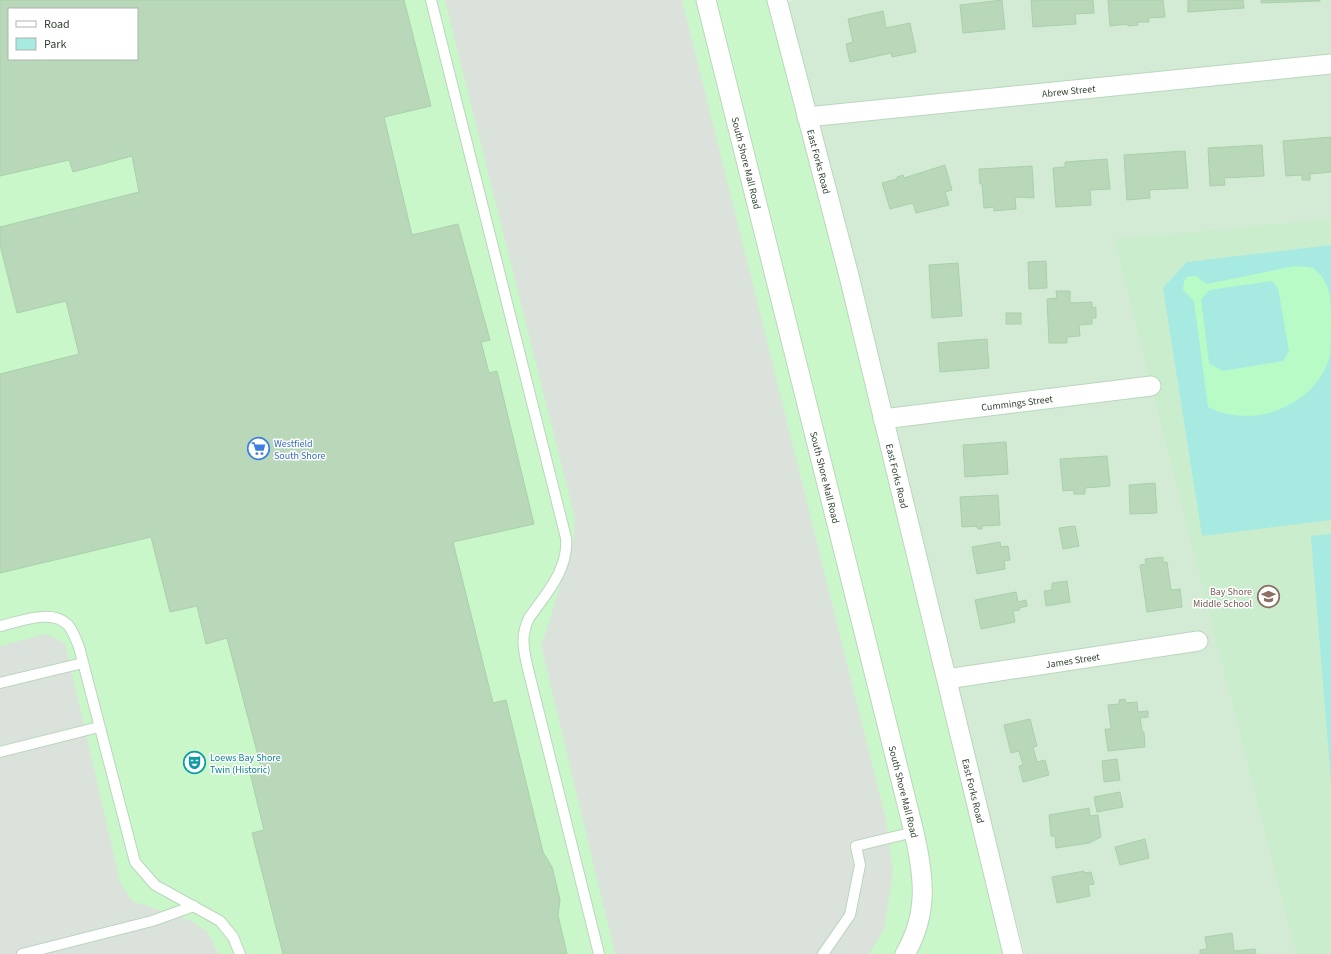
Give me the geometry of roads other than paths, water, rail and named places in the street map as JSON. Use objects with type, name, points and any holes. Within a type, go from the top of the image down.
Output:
[{"type":"street","name":"South Shore Mall Road","points":[[706,0],[921,862],[923,895],[916,927],[905,954]]},
{"type":"street","name":"East Forks Road","points":[[777,0],[849,276],[1013,954]]},
{"type":"street","name":"Abrew Street","points":[[807,117],[1331,64]]},
{"type":"street","name":"Cummings Street","points":[[883,419],[1151,386]]},
{"type":"street","name":"James Street","points":[[947,679],[1198,641]]},
{"type":"lane","points":[[431,0],[566,538],[567,546],[564,563],[560,572],[529,618],[522,640],[599,954]]},
{"type":"lane","points":[[0,626],[37,617],[57,617],[67,624],[73,632],[83,663],[135,862],[155,885],[220,921],[233,937],[240,954]]},
{"type":"lane","points":[[0,683],[83,663]]},
{"type":"lane","points":[[0,752],[100,727]]},
{"type":"lane","points":[[823,954],[850,915],[860,865],[856,846],[914,832]]},
{"type":"lane","points":[[22,954],[152,921],[194,906]]},
{"type":"place","name":"Westfield South Shore","points":[[258,449]]},
{"type":"place","name":"Bay Shore Middle School","points":[[1268,597]]},
{"type":"place","name":"Loews Bay Shore Twin (Historic)","points":[[194,763]]}]
